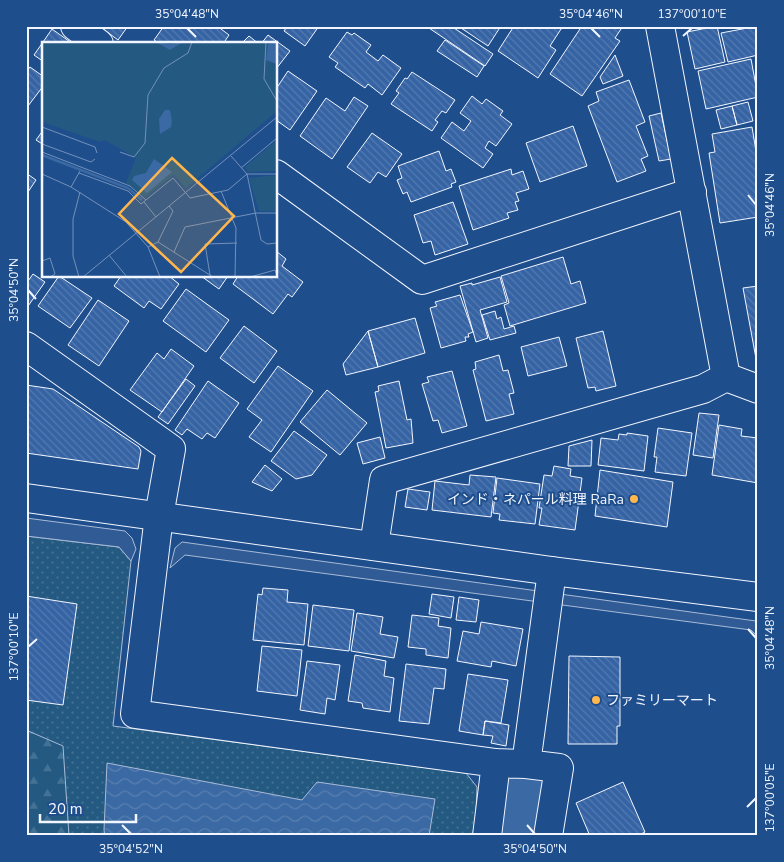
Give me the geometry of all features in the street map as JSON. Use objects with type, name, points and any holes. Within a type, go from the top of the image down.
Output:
[{"type":"street","points":[[75,26],[96,42]]},
{"type":"street","points":[[660,26],[726,377]]},
{"type":"street","points":[[278,175],[422,280],[692,192]]},
{"type":"street","points":[[26,346],[171,449],[159,516],[135,714],[496,763],[559,768],[548,836]]},
{"type":"street","points":[[374,546],[384,480],[703,389],[726,377],[758,388]]},
{"type":"street","points":[[26,498],[552,572],[758,598]]},
{"type":"street","points":[[526,764],[552,572]]},
{"type":"street","points":[[487,836],[496,763]]},
{"type":"green space","points":[[26,536],[119,547],[131,561],[113,726],[466,773],[477,787],[475,836],[26,836]]},
{"type":"green space","points":[[26,730],[63,746],[69,836],[26,836]]},
{"type":"shaded area","points":[[26,518],[125,531],[132,538],[136,549],[131,561],[119,547],[26,536]]},
{"type":"shaded area","points":[[182,542],[758,621],[758,637],[751,630],[185,555],[170,568],[175,548]]},
{"type":"water","points":[[107,763],[302,800],[317,782],[435,799],[429,836],[105,836]]},
{"type":"building","points":[[99,26],[128,26],[118,40]]},
{"type":"building","points":[[164,26],[217,26],[229,35],[224,42],[157,42],[154,40]]},
{"type":"building","points":[[284,26],[319,26],[305,46],[284,31],[286,28]]},
{"type":"building","points":[[426,26],[451,26],[493,54],[485,66]]},
{"type":"building","points":[[458,26],[501,26],[488,46]]},
{"type":"building","points":[[514,26],[563,26],[550,46],[556,50],[538,78],[498,51]]},
{"type":"building","points":[[582,26],[618,26],[621,29],[615,38],[620,41],[582,96],[550,74]]},
{"type":"building","points":[[717,26],[725,62],[695,69],[687,32]]},
{"type":"building","points":[[758,26],[758,55],[728,62],[721,33]]},
{"type":"building","points":[[52,29],[70,42],[43,42]]},
{"type":"building","points":[[347,32],[352,35],[354,33],[371,45],[366,52],[378,61],[383,55],[401,68],[382,95],[368,84],[365,88],[335,67],[338,63],[329,57]]},
{"type":"building","points":[[268,35],[278,42],[263,42]]},
{"type":"building","points":[[249,36],[256,42],[243,42]]},
{"type":"building","points":[[445,40],[484,66],[477,77],[437,51]]},
{"type":"building","points":[[278,42],[290,51],[278,66]]},
{"type":"building","points":[[42,43],[42,61],[34,55]]},
{"type":"building","points":[[615,55],[623,76],[603,84],[600,77]]},
{"type":"building","points":[[751,59],[758,97],[706,109],[698,71]]},
{"type":"building","points":[[30,67],[42,76],[42,88],[28,106],[26,105],[26,72]]},
{"type":"building","points":[[288,71],[317,91],[290,130],[278,121],[278,86]]},
{"type":"building","points":[[412,72],[455,100],[446,113],[442,111],[435,120],[438,122],[432,131],[391,104],[399,93],[396,91]]},
{"type":"building","points":[[629,80],[645,122],[636,126],[648,156],[641,159],[646,171],[617,182],[588,106],[599,101],[596,92]]},
{"type":"building","points":[[472,96],[482,104],[486,99],[503,111],[500,115],[512,124],[496,146],[489,141],[485,148],[493,154],[483,168],[441,138],[452,122],[464,131],[471,121],[460,113]]},
{"type":"building","points":[[354,97],[368,106],[332,159],[300,136],[326,98],[345,111]]},
{"type":"building","points":[[748,102],[753,121],[737,125],[732,106]]},
{"type":"building","points":[[732,106],[737,125],[721,129],[716,110]]},
{"type":"building","points":[[661,113],[671,159],[659,161],[649,116]]},
{"type":"building","points":[[573,126],[587,166],[540,182],[526,143]]},
{"type":"building","points":[[752,127],[758,163],[758,217],[720,223],[709,153],[715,152],[712,134]]},
{"type":"building","points":[[42,132],[42,144],[36,140]]},
{"type":"building","points":[[372,133],[402,154],[386,177],[378,172],[370,183],[347,167]]},
{"type":"building","points":[[439,151],[446,171],[451,169],[456,182],[451,184],[452,187],[411,202],[407,192],[403,194],[397,180],[402,178],[398,166]]},
{"type":"building","points":[[511,169],[512,175],[523,171],[529,189],[516,193],[519,201],[515,202],[518,210],[507,213],[509,218],[473,230],[459,186]]},
{"type":"building","points":[[26,173],[36,180],[26,195]]},
{"type":"building","points":[[453,202],[468,244],[435,255],[431,241],[423,243],[414,215]]},
{"type":"building","points":[[278,253],[286,259],[282,266],[303,282],[292,297],[288,294],[273,314],[233,284],[237,278],[278,278]]},
{"type":"building","points":[[563,257],[571,284],[580,281],[586,303],[510,326],[504,305],[509,303],[501,276]]},
{"type":"building","points":[[33,274],[45,282],[26,309],[26,284]]},
{"type":"building","points":[[500,277],[507,302],[480,310],[488,338],[476,342],[460,286],[472,283],[472,285]]},
{"type":"building","points":[[58,278],[62,278],[92,298],[70,328],[38,306]]},
{"type":"building","points":[[120,278],[172,278],[179,284],[161,309],[149,301],[144,308],[114,286]]},
{"type":"building","points":[[204,278],[227,278],[219,289]]},
{"type":"building","points":[[758,286],[758,364],[757,364],[743,288]]},
{"type":"building","points":[[186,289],[229,320],[206,352],[163,321]]},
{"type":"building","points":[[460,295],[473,332],[468,334],[469,337],[465,337],[466,341],[441,348],[430,308],[437,306],[435,302]]},
{"type":"building","points":[[98,300],[129,321],[99,366],[68,345]]},
{"type":"building","points":[[495,311],[497,319],[501,317],[504,329],[514,326],[516,333],[490,340],[482,315]]},
{"type":"building","points":[[415,318],[425,353],[378,367],[368,331]]},
{"type":"building","points":[[244,326],[277,351],[254,383],[220,358]]},
{"type":"building","points":[[368,331],[378,367],[346,375],[343,364]]},
{"type":"building","points":[[603,331],[616,386],[596,391],[595,387],[588,388],[576,338]]},
{"type":"building","points":[[559,337],[567,366],[528,376],[521,347]]},
{"type":"building","points":[[171,349],[194,366],[162,412],[130,390],[157,353],[164,359]]},
{"type":"building","points":[[499,355],[503,371],[508,370],[514,393],[509,394],[514,414],[486,421],[473,370],[476,369],[475,362]]},
{"type":"building","points":[[278,366],[313,391],[271,452],[249,437],[262,420],[247,409]]},
{"type":"building","points":[[452,371],[467,426],[442,433],[438,420],[433,421],[422,384],[429,382],[427,377]]},
{"type":"building","points":[[186,379],[195,386],[168,424],[158,417]]},
{"type":"building","points":[[208,381],[239,403],[215,438],[207,433],[202,439],[187,429],[182,435],[175,430]]},
{"type":"building","points":[[399,381],[407,420],[411,419],[413,443],[386,448],[375,392],[379,391],[378,386]]},
{"type":"building","points":[[26,385],[53,389],[139,447],[141,451],[138,469],[26,453]]},
{"type":"building","points":[[327,390],[367,423],[340,455],[300,422]]},
{"type":"building","points":[[699,413],[719,415],[713,458],[693,455]]},
{"type":"building","points":[[719,425],[742,429],[741,436],[758,438],[758,483],[712,475]]},
{"type":"building","points":[[658,428],[692,433],[686,476],[655,472],[657,457],[654,457]]},
{"type":"building","points":[[294,431],[327,455],[312,475],[296,479],[271,461]]},
{"type":"building","points":[[627,433],[648,436],[644,471],[598,465],[601,438],[618,440],[619,434],[627,435]]},
{"type":"building","points":[[380,437],[385,458],[363,464],[357,443]]},
{"type":"building","points":[[592,440],[591,466],[568,466],[569,446]]},
{"type":"building","points":[[265,465],[282,479],[272,491],[252,482]]},
{"type":"building","points":[[554,466],[571,469],[570,476],[582,478],[575,530],[539,525],[542,508],[539,508],[544,475],[552,476]]},
{"type":"building","name":"インド・ネパール料理 RaRa","points":[[600,470],[673,482],[667,527],[595,516]]},
{"type":"building","points":[[470,475],[496,477],[491,517],[432,510],[435,481],[469,485]]},
{"type":"building","points":[[497,478],[540,484],[535,524],[499,520],[500,514],[493,513]]},
{"type":"building","points":[[408,489],[430,492],[427,510],[405,507]]},
{"type":"building","points":[[263,588],[288,590],[287,602],[308,604],[304,645],[253,640],[258,594],[262,595]]},
{"type":"building","points":[[432,594],[454,597],[451,618],[429,614]]},
{"type":"building","points":[[26,596],[77,604],[63,705],[26,700]]},
{"type":"building","points":[[459,597],[479,600],[476,622],[456,620]]},
{"type":"building","points":[[313,605],[354,610],[349,651],[308,646]]},
{"type":"building","points":[[357,613],[383,617],[380,634],[398,637],[394,658],[351,651]]},
{"type":"building","points":[[412,615],[439,618],[438,626],[451,628],[448,658],[426,655],[426,649],[408,647]]},
{"type":"building","points":[[481,622],[523,629],[516,666],[492,661],[491,667],[457,661],[463,631],[479,634]]},
{"type":"building","points":[[262,646],[302,650],[297,696],[257,691]]},
{"type":"building","points":[[355,655],[386,661],[384,676],[394,678],[390,712],[363,708],[362,703],[348,701]]},
{"type":"building","points":[[569,656],[620,657],[620,726],[617,726],[617,744],[568,744]]},
{"type":"building","points":[[307,661],[340,665],[335,700],[327,698],[325,714],[300,710]]},
{"type":"building","points":[[406,664],[446,669],[444,689],[434,688],[429,724],[399,721]]},
{"type":"building","points":[[468,674],[508,680],[501,723],[485,721],[483,735],[459,731]]},
{"type":"building","points":[[485,721],[509,725],[506,746],[491,743],[493,736],[483,735]]},
{"type":"building","points":[[623,782],[645,832],[637,836],[590,836],[576,803]]},
{"type":"waterway","points":[[517,836],[522,793]]},
{"type":"place","name":"インド・ネパール料理 RaRa","points":[[634,499]]},
{"type":"place","name":"ファミリーマート","points":[[596,700]]}]
